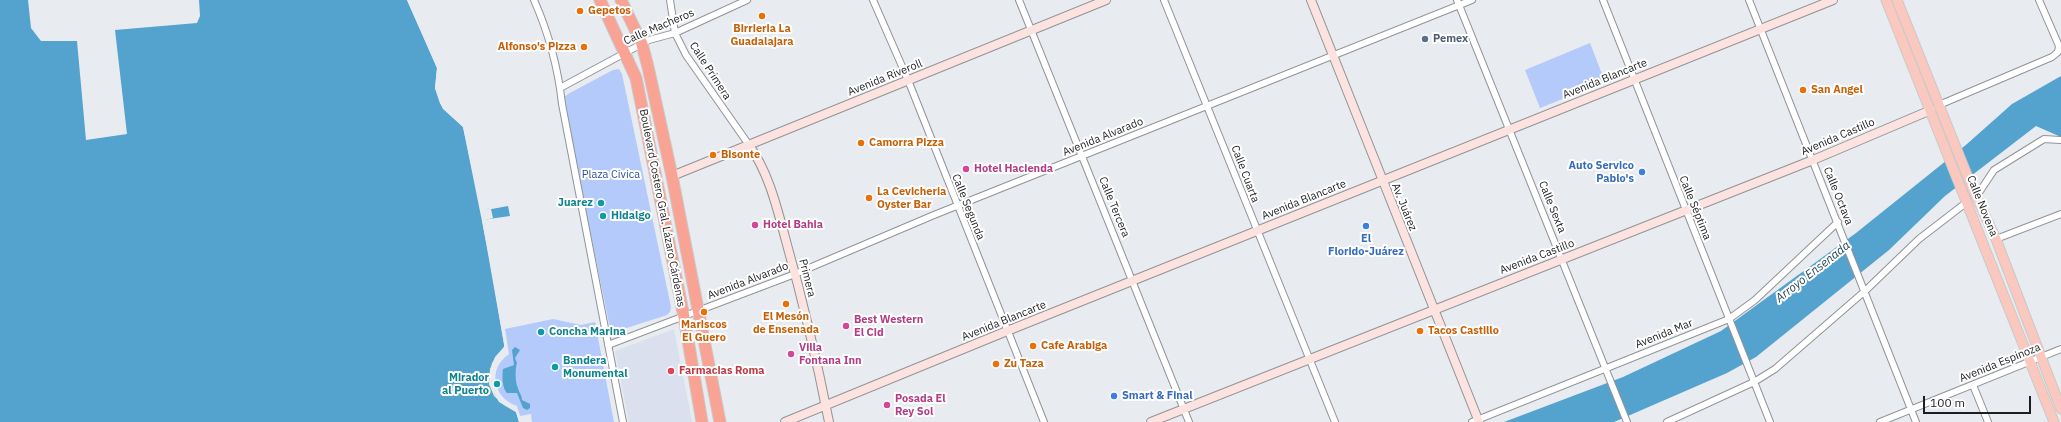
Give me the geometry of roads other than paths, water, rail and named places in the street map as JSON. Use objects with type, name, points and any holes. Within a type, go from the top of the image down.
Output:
[{"type":"highway","name":"Boulevard Costero Gral. Lázaro Cárdenas","points":[[600,0],[636,78],[684,317],[702,422]]},
{"type":"highway","name":"Boulevard Costero Gral. Lázaro Cárdenas","points":[[621,0],[642,44],[648,66],[672,176],[720,422]]},
{"type":"main road","name":"Calle Novena","points":[[1886,0],[2054,422]]},
{"type":"main road","name":"Calle Novena","points":[[1897,0],[1975,194],[1996,239],[2061,409]]},
{"type":"street","points":[[534,0],[550,40],[555,58],[623,422]]},
{"type":"street","name":"Calle Primera","points":[[670,0],[675,33],[692,67],[749,146]]},
{"type":"street","name":"Calle Macheros","points":[[560,88],[625,52],[642,44],[675,33],[747,0]]},
{"type":"street","name":"Calle Segunda","points":[[873,0],[908,80],[957,207],[1044,422]]},
{"type":"street","name":"Calle Tercera","points":[[1019,0],[1189,422]]},
{"type":"street","name":"Avenida Riveroll","points":[[672,176],[1106,0]]},
{"type":"street","name":"Calle Cuarta","points":[[1164,0],[1208,106],[1256,231],[1335,422]]},
{"type":"street","name":"Av. Juárez","points":[[1311,0],[1434,309],[1476,421]]},
{"type":"street","name":"Avenida Alvarado","points":[[608,345],[795,274],[957,207],[1333,56],[1458,3],[1472,0]]},
{"type":"street","name":"Calle Séptima","points":[[1603,0],[1633,80],[1770,422]]},
{"type":"street","name":"Calle Octava","points":[[1749,0],[1916,422]]},
{"type":"street","name":"Avenida Blancarte","points":[[785,422],[1007,331],[1833,0]]},
{"type":"street","points":[[1939,105],[2052,57],[2058,52],[2059,46],[2039,0]]},
{"type":"street","name":"Calle Sexta","points":[[1458,3],[1627,422]]},
{"type":"street","name":"Avenida Castillo","points":[[1151,422],[1309,358],[1686,211],[1813,160],[1931,110]]},
{"type":"street","points":[[1975,194],[1994,170],[2044,139],[2060,140]]},
{"type":"street","name":"Primera","points":[[749,146],[758,159],[768,181],[795,274],[829,422]]},
{"type":"street","points":[[1667,422],[1754,382],[1775,369],[1865,291],[1919,239],[1966,198]]},
{"type":"street","points":[[1996,239],[2061,214]]},
{"type":"street","name":"Avenida Mar","points":[[1476,421],[1607,370],[1729,319],[1755,300],[1838,222]]},
{"type":"street","name":"Avenida Espinoza","points":[[1880,422],[2061,349]]},
{"type":"street","points":[[1973,385],[1988,422]]},
{"type":"water","points":[[0,0],[28,0],[31,28],[41,41],[77,41],[86,140],[127,134],[115,30],[197,23],[200,16],[199,0],[407,0],[437,68],[435,88],[440,103],[444,109],[463,127],[481,211],[508,206],[510,216],[482,220],[504,344],[504,347],[492,363],[489,384],[499,402],[516,412],[519,422],[0,422]]},
{"type":"water","name":"Arroyo Ensenada","points":[[2061,76],[2061,137],[2036,126],[1945,196],[1889,250],[1756,357],[1727,373],[1614,422],[1504,422],[1623,377],[1721,331],[1856,233],[1967,144],[2012,104]]},
{"type":"water","points":[[515,347],[520,350],[515,358],[517,363],[516,382],[522,400],[530,404],[530,408],[527,410],[523,408],[517,393],[507,393],[503,385],[503,369],[514,365],[512,350]]},
{"type":"place","name":"Gepetos","points":[[580,11]]},
{"type":"place","name":"Birrieria La Guadalajara","points":[[762,16]]},
{"type":"place","name":"Pemex","points":[[1425,39]]},
{"type":"place","name":"Alfonso's Pizza","points":[[584,47]]},
{"type":"place","name":"San Angel","points":[[1803,90]]},
{"type":"place","name":"Camorra Pizza","points":[[861,143]]},
{"type":"place","name":"Bisonte","points":[[713,155]]},
{"type":"place","name":"Hotel Hacienda","points":[[966,169]]},
{"type":"place","name":"Auto Servico Pablo's","points":[[1642,172]]},
{"type":"place","name":"La Cevicheria Oyster Bar","points":[[869,198]]},
{"type":"place","name":"Juarez","points":[[601,203]]},
{"type":"place","name":"Hidalgo","points":[[603,216]]},
{"type":"place","name":"Hotel Bahia","points":[[755,225]]},
{"type":"place","name":"El Florido-Juárez","points":[[1366,226]]},
{"type":"place","name":"El Mesón de Ensenada","points":[[786,304]]},
{"type":"place","name":"Mariscos El Guero","points":[[704,312]]},
{"type":"place","name":"Best Western El Cid","points":[[846,326]]},
{"type":"place","name":"Tacos Castillo","points":[[1420,331]]},
{"type":"place","name":"Concha Marina","points":[[541,332]]},
{"type":"place","name":"Cafe Arabiga","points":[[1033,346]]},
{"type":"place","name":"Villa Fontana Inn","points":[[791,354]]},
{"type":"place","name":"Zu Taza","points":[[996,364]]},
{"type":"place","name":"Bandera Monumental","points":[[555,367]]},
{"type":"place","name":"Farmacias Roma","points":[[671,371]]},
{"type":"place","name":"Mirador al Puerto","points":[[497,384]]},
{"type":"place","name":"Smart & Final","points":[[1114,396]]},
{"type":"place","name":"Posada El Rey Sol","points":[[887,405]]},
{"type":"park label","name":"Plaza Civica","points":[[611,175]]}]
